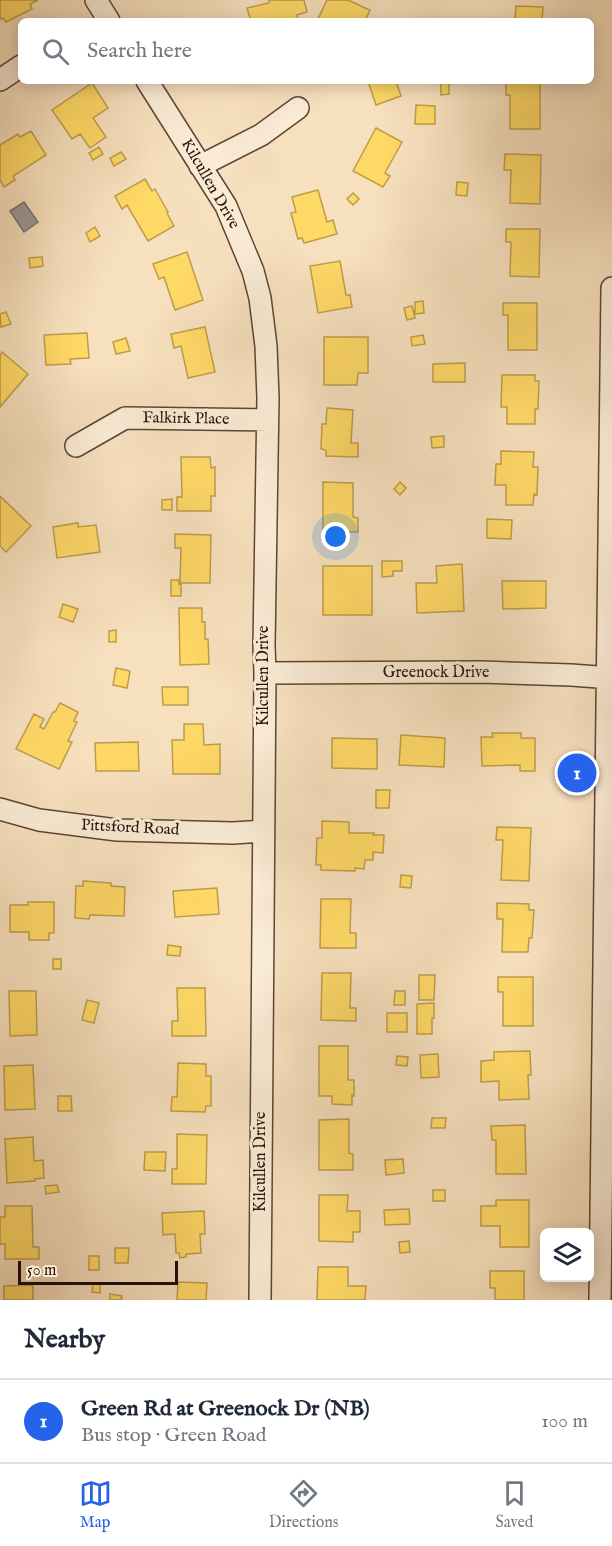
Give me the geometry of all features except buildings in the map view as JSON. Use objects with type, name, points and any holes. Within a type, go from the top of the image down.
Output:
[{"type":"street","points":[[0,80],[18,68]]},
{"type":"street","name":"Kilcullen Drive","points":[[149,84],[226,206],[253,271],[260,298],[266,346],[260,1300]]},
{"type":"street","points":[[200,166],[261,135],[298,108]]},
{"type":"street","points":[[600,1300],[610,678],[612,288]]},
{"type":"street","name":"Falkirk Place","points":[[76,446],[125,418],[267,420]]},
{"type":"street","name":"Greenock Drive","points":[[265,673],[481,672],[610,678]]},
{"type":"street","name":"Pittsford Road","points":[[0,809],[39,820],[117,830],[232,833],[263,831]]},
{"type":"place","name":"Green Rd at Greenock Dr (NB)","points":[[577,773]]}]
